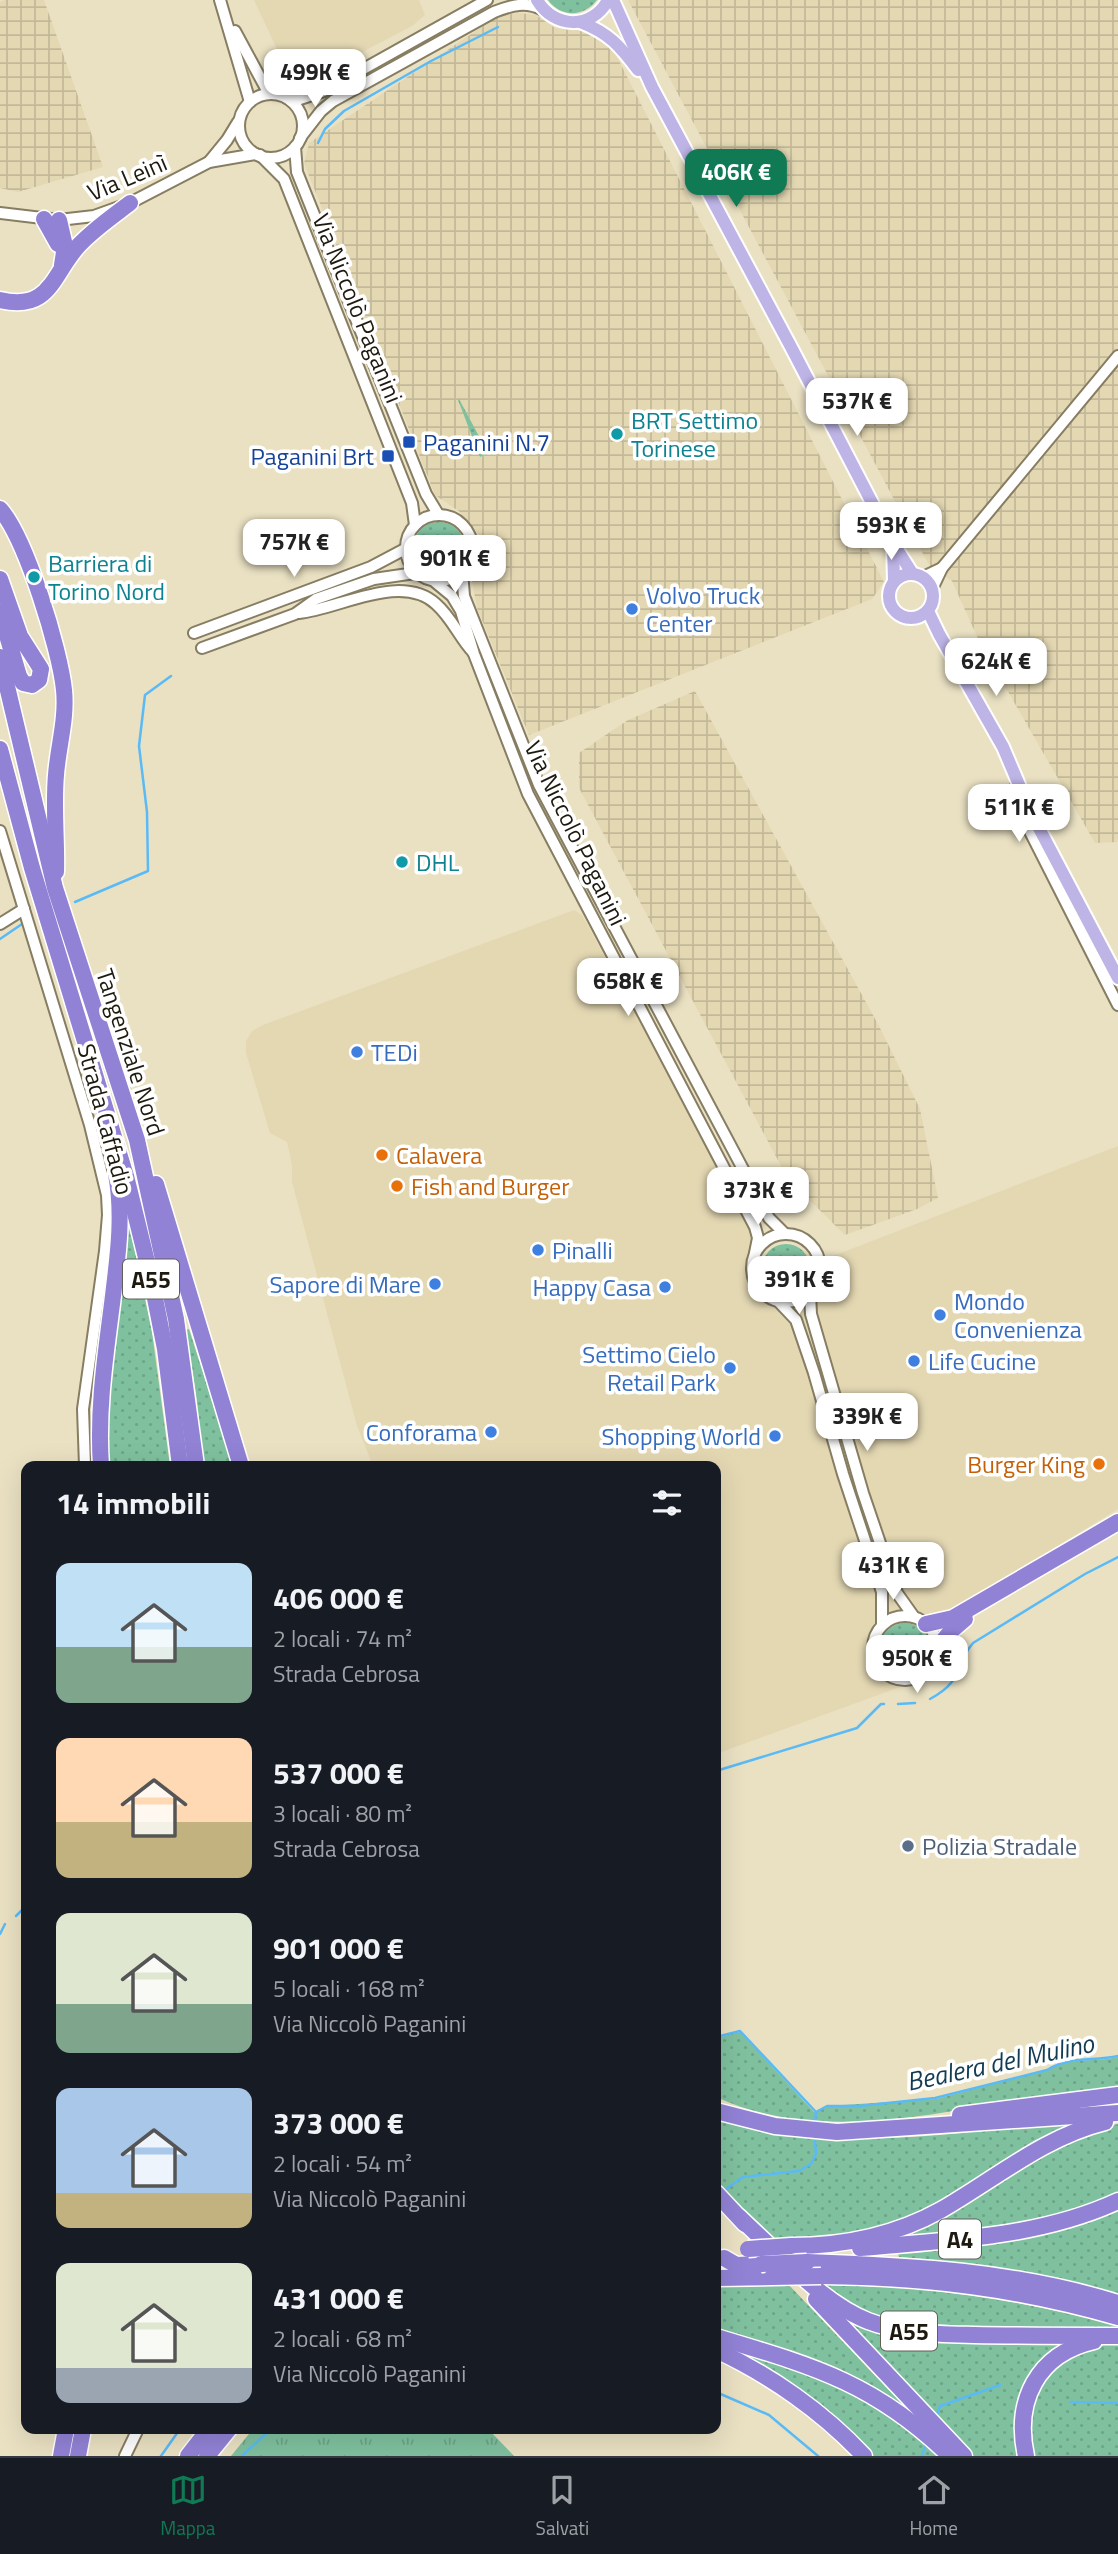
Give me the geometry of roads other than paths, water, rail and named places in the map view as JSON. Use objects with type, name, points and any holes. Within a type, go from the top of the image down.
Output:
[{"type":"highway","points":[[63,260],[86,237],[130,203]]},
{"type":"highway","points":[[0,300],[16,302],[34,299],[51,287],[63,260],[65,246],[51,220]]},
{"type":"highway","points":[[0,509],[15,531],[27,559],[60,665],[64,691],[63,729],[55,778],[55,888]]},
{"type":"highway","points":[[0,579],[16,629],[41,669],[36,683],[28,685],[22,681]]},
{"type":"highway","points":[[0,612],[22,681],[23,753]]},
{"type":"highway","name":"Tangenziale Nord","points":[[0,657],[55,888],[137,1140],[176,1319],[195,1461]]},
{"type":"highway","name":"Tangenziale Nord","points":[[0,749],[32,868],[126,1176],[165,1349],[179,1461]]},
{"type":"highway","points":[[0,773],[32,868]]},
{"type":"highway","name":"A55","points":[[101,1461],[100,1404],[120,1213],[119,1188],[102,1096]]},
{"type":"highway","name":"A55","points":[[137,1140],[155,1181],[239,1461]]},
{"type":"highway","points":[[920,1620],[953,1618],[1118,1522]]},
{"type":"highway","points":[[938,1647],[951,1631],[969,1617],[1078,1553],[1118,1535]]},
{"type":"highway","points":[[893,2130],[938,2118],[1118,2095]]},
{"type":"highway","points":[[721,2112],[760,2124],[838,2132],[1118,2116]]},
{"type":"highway","points":[[799,2254],[904,2227],[940,2210],[1056,2140],[1118,2116]]},
{"type":"highway","name":"A55","points":[[721,2198],[825,2296],[852,2314],[882,2326],[924,2333],[1118,2337]]},
{"type":"highway","name":"A4","points":[[721,2258],[799,2254],[1020,2231],[1076,2218],[1118,2201]]},
{"type":"highway","points":[[739,2217],[964,2456]]},
{"type":"highway","points":[[799,2254],[957,2269],[1030,2281],[1118,2303]]},
{"type":"highway","name":"A55","points":[[721,2278],[821,2276],[922,2279],[993,2287],[1118,2317]]},
{"type":"highway","points":[[1026,2456],[1022,2437],[1023,2415],[1029,2394],[1042,2370],[1060,2354],[1074,2347],[1118,2337]]},
{"type":"highway","points":[[721,2339],[809,2365],[864,2390],[906,2416],[950,2456]]},
{"type":"highway","points":[[721,2353],[799,2399],[863,2456]]},
{"type":"highway","points":[[61,2456],[65,2434]]},
{"type":"highway","points":[[78,2456],[82,2434]]},
{"type":"highway","points":[[188,2456],[205,2434]]},
{"type":"highway","points":[[207,2456],[225,2434]]},
{"type":"main road","points":[[540,5],[554,18],[566,23],[580,22],[599,12],[608,0]]},
{"type":"main road","points":[[613,0],[652,87],[893,543],[918,575],[933,589],[933,602],[928,611],[916,618]]},
{"type":"main road","points":[[580,22],[617,43],[652,87]]},
{"type":"main road","points":[[893,543],[894,581],[889,594],[892,607],[902,616],[916,618],[939,634]]},
{"type":"main road","points":[[894,581],[899,576],[918,575]]},
{"type":"main road","points":[[928,611],[983,707],[1048,849],[1118,978]]},
{"type":"street","points":[[220,0],[250,102]]},
{"type":"street","points":[[487,0],[324,91],[300,99],[287,99],[270,94],[259,96],[250,102],[240,119],[242,140],[258,155],[277,157],[298,142],[321,111],[333,101],[494,12],[510,5],[540,5]]},
{"type":"street","points":[[225,13],[270,94]]},
{"type":"street","points":[[287,99],[297,107],[302,117],[303,127],[298,142]]},
{"type":"street","name":"Via Leinì","points":[[209,162],[240,119]]},
{"type":"street","name":"Via Niccolò Paganini","points":[[298,142],[297,172],[426,494],[438,514]]},
{"type":"street","name":"Via Niccolò Paganini","points":[[258,155],[284,179],[412,503],[415,524]]},
{"type":"street","name":"Via Leinì","points":[[0,213],[51,220],[94,216],[130,203],[209,162],[258,155]]},
{"type":"street","points":[[933,589],[942,568],[1118,356]]},
{"type":"street","points":[[438,514],[450,516],[460,522],[467,530],[472,552],[469,563],[462,572],[454,578],[435,582],[415,573],[405,549],[406,540],[415,524],[438,514]]},
{"type":"street","points":[[194,633],[371,567],[405,549]]},
{"type":"street","points":[[918,575],[942,568]]},
{"type":"street","name":"Via Niccolò Paganini","points":[[462,572],[464,596],[539,785],[769,1219],[784,1233]]},
{"type":"street","points":[[295,614],[316,599],[374,579],[415,573]]},
{"type":"street","name":"Via Niccolò Paganini","points":[[435,582],[445,588],[461,611],[474,654],[528,794],[755,1227],[758,1238],[755,1253]]},
{"type":"street","points":[[202,648],[295,614],[318,611],[389,591],[415,592],[434,601],[451,618],[474,654]]},
{"type":"street","points":[[1017,780],[1014,800],[1118,1005]]},
{"type":"street","name":"Strada Caffadio","points":[[0,831],[90,1125],[107,1195],[105,1251],[83,1409],[85,1461]]},
{"type":"street","points":[[1065,901],[1082,911]]},
{"type":"street","points":[[0,924],[24,909]]},
{"type":"street","points":[[784,1233],[806,1239],[818,1254],[820,1275],[810,1293],[789,1302],[767,1296],[759,1288],[752,1268],[755,1253],[762,1243],[784,1233]]},
{"type":"street","points":[[810,1293],[811,1314],[863,1493],[897,1593],[936,1637],[937,1657],[925,1674],[909,1681],[894,1679],[880,1669],[873,1651],[876,1633],[882,1625],[902,1616],[920,1620]]},
{"type":"street","points":[[778,1301],[796,1320],[814,1373],[882,1592],[882,1625]]},
{"type":"street","points":[[125,2456],[136,2434]]},
{"type":"waterway","points":[[318,143],[325,129],[344,111],[431,61],[498,27]]},
{"type":"waterway","points":[[75,902],[148,871],[147,812],[139,746],[145,695],[171,676]]},
{"type":"waterway","points":[[0,939],[22,924]]},
{"type":"waterway","points":[[930,1699],[949,1686],[973,1643],[1085,1574],[1118,1557]]},
{"type":"waterway","points":[[898,1704],[915,1703]]},
{"type":"waterway","points":[[721,1769],[857,1728],[884,1704]]},
{"type":"waterway","points":[[16,1916],[21,1911]]},
{"type":"waterway","points":[[0,1934],[5,1924]]},
{"type":"waterway","points":[[721,2036],[740,2031],[816,2112]]},
{"type":"waterway","name":"Bealera del Mulino","points":[[815,2121],[816,2112],[827,2106],[859,2106],[935,2098],[1047,2070],[1065,2062],[1118,2056]]},
{"type":"waterway","name":"Bealera del Mulino","points":[[722,2192],[743,2177],[799,2171],[811,2164],[816,2154],[815,2141]]},
{"type":"waterway","points":[[936,2417],[940,2406],[1000,2385]]},
{"type":"waterway","points":[[721,2394],[769,2415],[818,2456]]},
{"type":"waterway","points":[[1071,2402],[1118,2403]]},
{"type":"waterway","points":[[161,2456],[176,2434]]},
{"type":"waterway","points":[[242,2456],[266,2434]]},
{"type":"waterway","points":[[922,2456],[926,2443]]},
{"type":"place","name":"BRT Settimo Torinese","points":[[617,434]]},
{"type":"place","name":"Paganini N.7","points":[[409,442]]},
{"type":"place","name":"Paganini Brt","points":[[388,456]]},
{"type":"place","name":"Barriera di Torino Nord","points":[[34,577]]},
{"type":"place","name":"Volvo Truck Center","points":[[632,609]]},
{"type":"place","name":"DHL","points":[[402,862]]},
{"type":"place","name":"TEDi","points":[[357,1052]]},
{"type":"place","name":"Calavera","points":[[382,1155]]},
{"type":"place","name":"Fish and Burger","points":[[397,1186]]},
{"type":"place","name":"Pinalli","points":[[538,1250]]},
{"type":"place","name":"Sapore di Mare","points":[[435,1284]]},
{"type":"place","name":"Happy Casa","points":[[665,1287]]},
{"type":"place","name":"Mondo Convenienza","points":[[940,1315]]},
{"type":"place","name":"Life Cucine","points":[[914,1361]]},
{"type":"place","name":"Settimo Cielo Retail Park","points":[[730,1368]]},
{"type":"place","name":"Conforama","points":[[491,1432]]},
{"type":"place","name":"Shopping World","points":[[775,1436]]},
{"type":"place","name":"Burger King","points":[[1099,1464]]},
{"type":"place","name":"Polizia Stradale","points":[[908,1846]]}]
